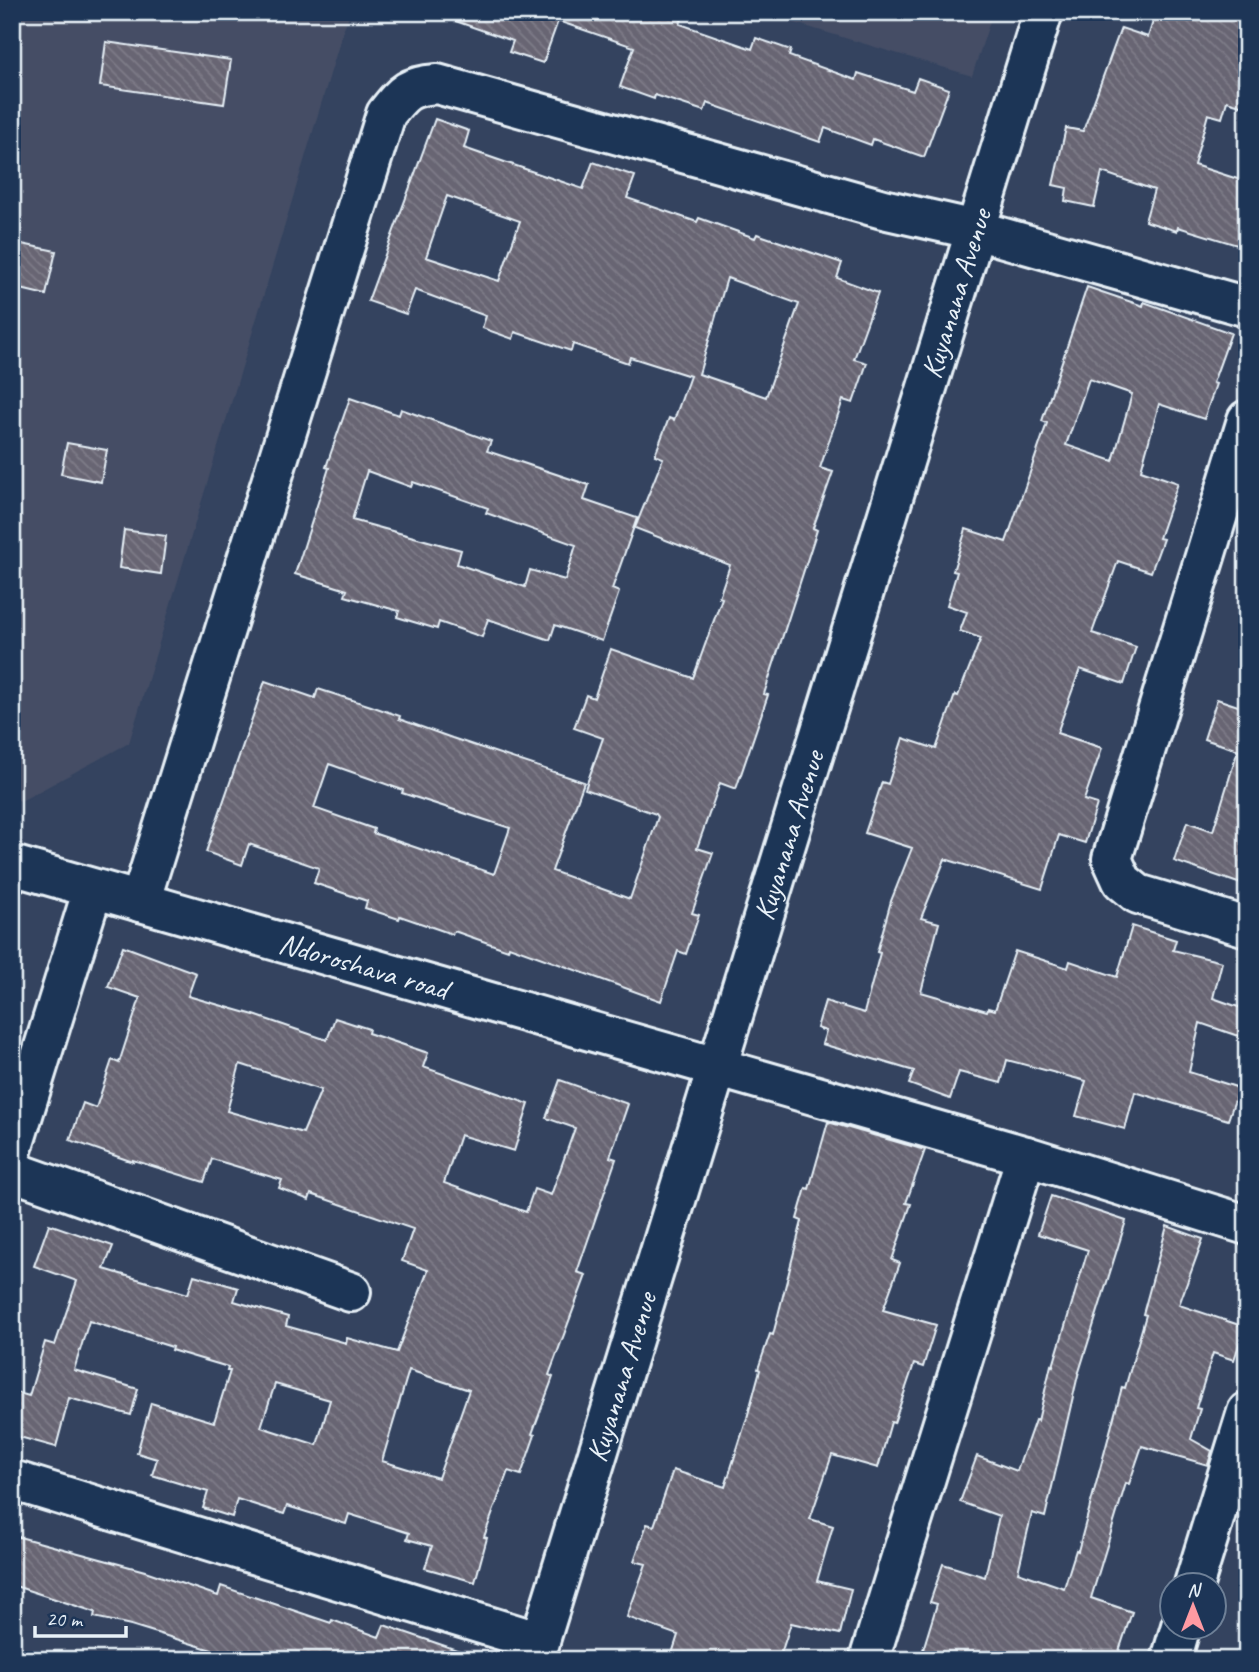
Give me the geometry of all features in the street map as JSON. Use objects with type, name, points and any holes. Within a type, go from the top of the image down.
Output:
[{"type":"street","name":"Kuyanana Avenue","points":[[537,1651],[1044,12]]},
{"type":"street","points":[[140,902],[386,114],[398,98],[415,86],[438,84],[883,209],[976,230],[1247,307]]},
{"type":"street","points":[[1247,420],[1112,859],[1122,881],[1139,894],[1247,927]]},
{"type":"street","name":"Ndoroshava road","points":[[12,865],[1026,1156],[1247,1225]]},
{"type":"street","points":[[12,1150],[93,889]]},
{"type":"street","points":[[869,1660],[1026,1156]]},
{"type":"street","points":[[12,1171],[351,1292]]},
{"type":"street","points":[[1198,1570],[1247,1412]]},
{"type":"street","points":[[12,1480],[537,1651]]},
{"type":"street","points":[[1171,1660],[1177,1640]]},
{"type":"shaded area","points":[[12,12],[351,12],[129,743],[21,801],[12,798]]},
{"type":"shaded area","points":[[758,12],[993,12],[972,76]]},
{"type":"building","points":[[441,12],[661,12],[682,19],[680,24],[752,49],[756,38],[791,50],[789,56],[856,80],[858,73],[913,91],[918,78],[949,89],[924,157],[873,139],[871,145],[825,128],[820,142],[707,103],[704,111],[655,95],[654,99],[620,87],[634,47],[558,21],[543,63],[509,52],[513,41],[441,16]]},
{"type":"building","points":[[1156,12],[1234,12],[1247,17],[1247,107],[1227,101],[1222,118],[1208,114],[1194,165],[1247,182],[1247,248],[1178,227],[1177,231],[1145,221],[1154,190],[1102,172],[1094,207],[1065,201],[1067,188],[1053,185],[1066,128],[1083,131],[1121,28],[1148,37]]},
{"type":"building","points":[[106,42],[231,60],[224,104],[100,86]]},
{"type":"building","points":[[435,119],[469,131],[464,148],[583,189],[593,162],[635,176],[627,198],[697,222],[699,218],[755,238],[757,234],[842,263],[837,278],[878,293],[854,359],[867,363],[853,403],[843,400],[820,468],[833,472],[813,528],[817,530],[764,694],[768,695],[736,789],[720,783],[697,848],[713,853],[692,913],[699,915],[686,954],[678,951],[661,1001],[509,946],[508,950],[454,931],[452,934],[400,916],[399,919],[365,908],[367,901],[314,883],[319,868],[249,844],[242,865],[206,852],[265,681],[315,698],[318,689],[584,782],[552,871],[630,899],[658,817],[585,789],[603,738],[574,728],[586,695],[594,698],[611,649],[693,678],[722,598],[719,597],[730,565],[635,528],[663,458],[655,455],[669,418],[674,420],[690,376],[630,357],[628,363],[573,344],[571,351],[515,332],[513,339],[482,328],[486,316],[415,290],[406,314],[368,301]],"holes":[[[447,196],[520,221],[499,281],[426,257]],[[727,278],[799,304],[766,397],[699,374]],[[329,764],[403,790],[402,793],[510,828],[494,874],[373,833],[374,829],[314,808]]]},
{"type":"building","points":[[12,242],[56,251],[46,295],[12,287]]},
{"type":"building","points":[[1087,287],[1143,306],[1144,302],[1231,333],[1213,383],[1216,384],[1204,419],[1159,404],[1141,470],[1178,483],[1159,538],[1163,539],[1151,572],[1118,561],[1092,633],[1136,647],[1124,684],[1080,669],[1057,733],[1102,748],[1084,800],[1097,804],[1085,843],[1059,835],[1042,889],[945,859],[921,918],[939,923],[921,992],[987,1011],[988,1008],[995,1010],[1015,951],[1068,968],[1070,961],[1117,977],[1132,926],[1176,940],[1173,950],[1222,962],[1213,998],[1247,1010],[1247,1039],[1200,1023],[1189,1072],[1239,1088],[1228,1120],[1135,1092],[1125,1129],[1076,1116],[1086,1081],[1007,1060],[1001,1083],[959,1072],[950,1099],[909,1084],[914,1071],[822,1044],[826,1031],[817,1028],[825,1001],[864,1013],[891,901],[912,848],[865,833],[882,782],[888,784],[903,738],[936,749],[955,695],[958,696],[981,638],[960,631],[967,612],[947,605],[957,572],[953,571],[966,529],[1006,542],[1047,423],[1042,421]],"holes":[[[1089,379],[1132,394],[1113,461],[1066,445]]]},
{"type":"building","points":[[350,398],[399,415],[401,409],[491,441],[487,451],[589,485],[584,500],[637,518],[612,589],[619,592],[602,641],[555,625],[550,640],[488,619],[482,637],[439,622],[437,629],[397,617],[399,611],[345,596],[347,590],[295,574],[329,468],[326,467]],"holes":[[[367,471],[411,487],[413,482],[488,508],[486,513],[576,545],[565,580],[530,570],[525,587],[457,564],[461,550],[352,520]]]},
{"type":"building","points":[[67,443],[107,450],[101,482],[61,474]]},
{"type":"building","points":[[124,530],[166,536],[161,574],[119,568]]},
{"type":"building","points":[[1217,699],[1247,709],[1247,886],[1174,861],[1187,822],[1213,831],[1238,750],[1204,739]]},
{"type":"building","points":[[123,946],[196,973],[188,996],[327,1040],[335,1018],[369,1029],[368,1033],[428,1053],[423,1067],[529,1104],[514,1151],[460,1135],[444,1183],[526,1212],[534,1189],[551,1195],[575,1128],[546,1118],[560,1080],[628,1104],[610,1157],[616,1159],[577,1272],[586,1275],[549,1375],[553,1377],[532,1434],[535,1435],[521,1475],[508,1471],[484,1537],[487,1538],[475,1582],[425,1568],[432,1546],[407,1539],[409,1533],[349,1514],[346,1524],[287,1506],[284,1514],[237,1499],[232,1517],[203,1508],[208,1492],[152,1475],[157,1459],[137,1453],[151,1403],[214,1422],[230,1371],[227,1371],[228,1367],[171,1350],[172,1347],[89,1321],[74,1370],[138,1389],[131,1415],[69,1398],[56,1447],[12,1435],[12,1391],[29,1396],[45,1342],[55,1345],[77,1281],[34,1266],[49,1224],[113,1246],[104,1269],[188,1294],[194,1275],[238,1288],[234,1301],[288,1317],[286,1326],[346,1343],[347,1338],[397,1352],[428,1270],[402,1261],[413,1229],[311,1194],[309,1200],[279,1188],[282,1180],[212,1159],[204,1182],[133,1162],[70,1140],[83,1103],[96,1108],[112,1060],[119,1063],[140,998],[108,987]],"holes":[[[240,1064],[321,1090],[303,1133],[227,1111]],[[409,1370],[469,1390],[438,1478],[382,1461]],[[275,1384],[330,1400],[317,1445],[261,1427]]]},
{"type":"building","points":[[828,1122],[925,1150],[906,1203],[911,1204],[892,1260],[900,1263],[883,1310],[936,1325],[923,1367],[914,1364],[894,1423],[891,1422],[878,1468],[832,1455],[810,1519],[833,1526],[817,1581],[851,1589],[840,1634],[791,1623],[779,1660],[670,1660],[678,1635],[627,1617],[646,1564],[634,1561],[647,1524],[654,1526],[673,1470],[725,1487],[747,1418],[760,1370],[758,1369],[770,1334],[773,1335],[802,1221],[797,1219],[806,1188],[809,1189]]},
{"type":"building","points":[[1051,1196],[1126,1221],[1078,1375],[1045,1517],[1032,1513],[1018,1572],[1064,1588],[1076,1550],[1078,1551],[1122,1387],[1125,1388],[1146,1315],[1143,1314],[1167,1226],[1203,1239],[1179,1305],[1245,1327],[1234,1360],[1213,1353],[1196,1408],[1200,1409],[1191,1439],[1212,1451],[1208,1465],[1142,1446],[1129,1484],[1126,1483],[1091,1598],[1132,1612],[1116,1660],[947,1660],[922,1653],[937,1604],[930,1602],[943,1564],[985,1577],[999,1516],[960,1502],[977,1456],[1017,1471],[1035,1420],[1038,1421],[1051,1365],[1053,1366],[1088,1250],[1038,1234]]},
{"type":"building","points":[[12,1535],[145,1571],[218,1596],[221,1586],[379,1637],[384,1625],[474,1656],[473,1660],[244,1660],[131,1625],[94,1617],[95,1612],[12,1585]]}]
